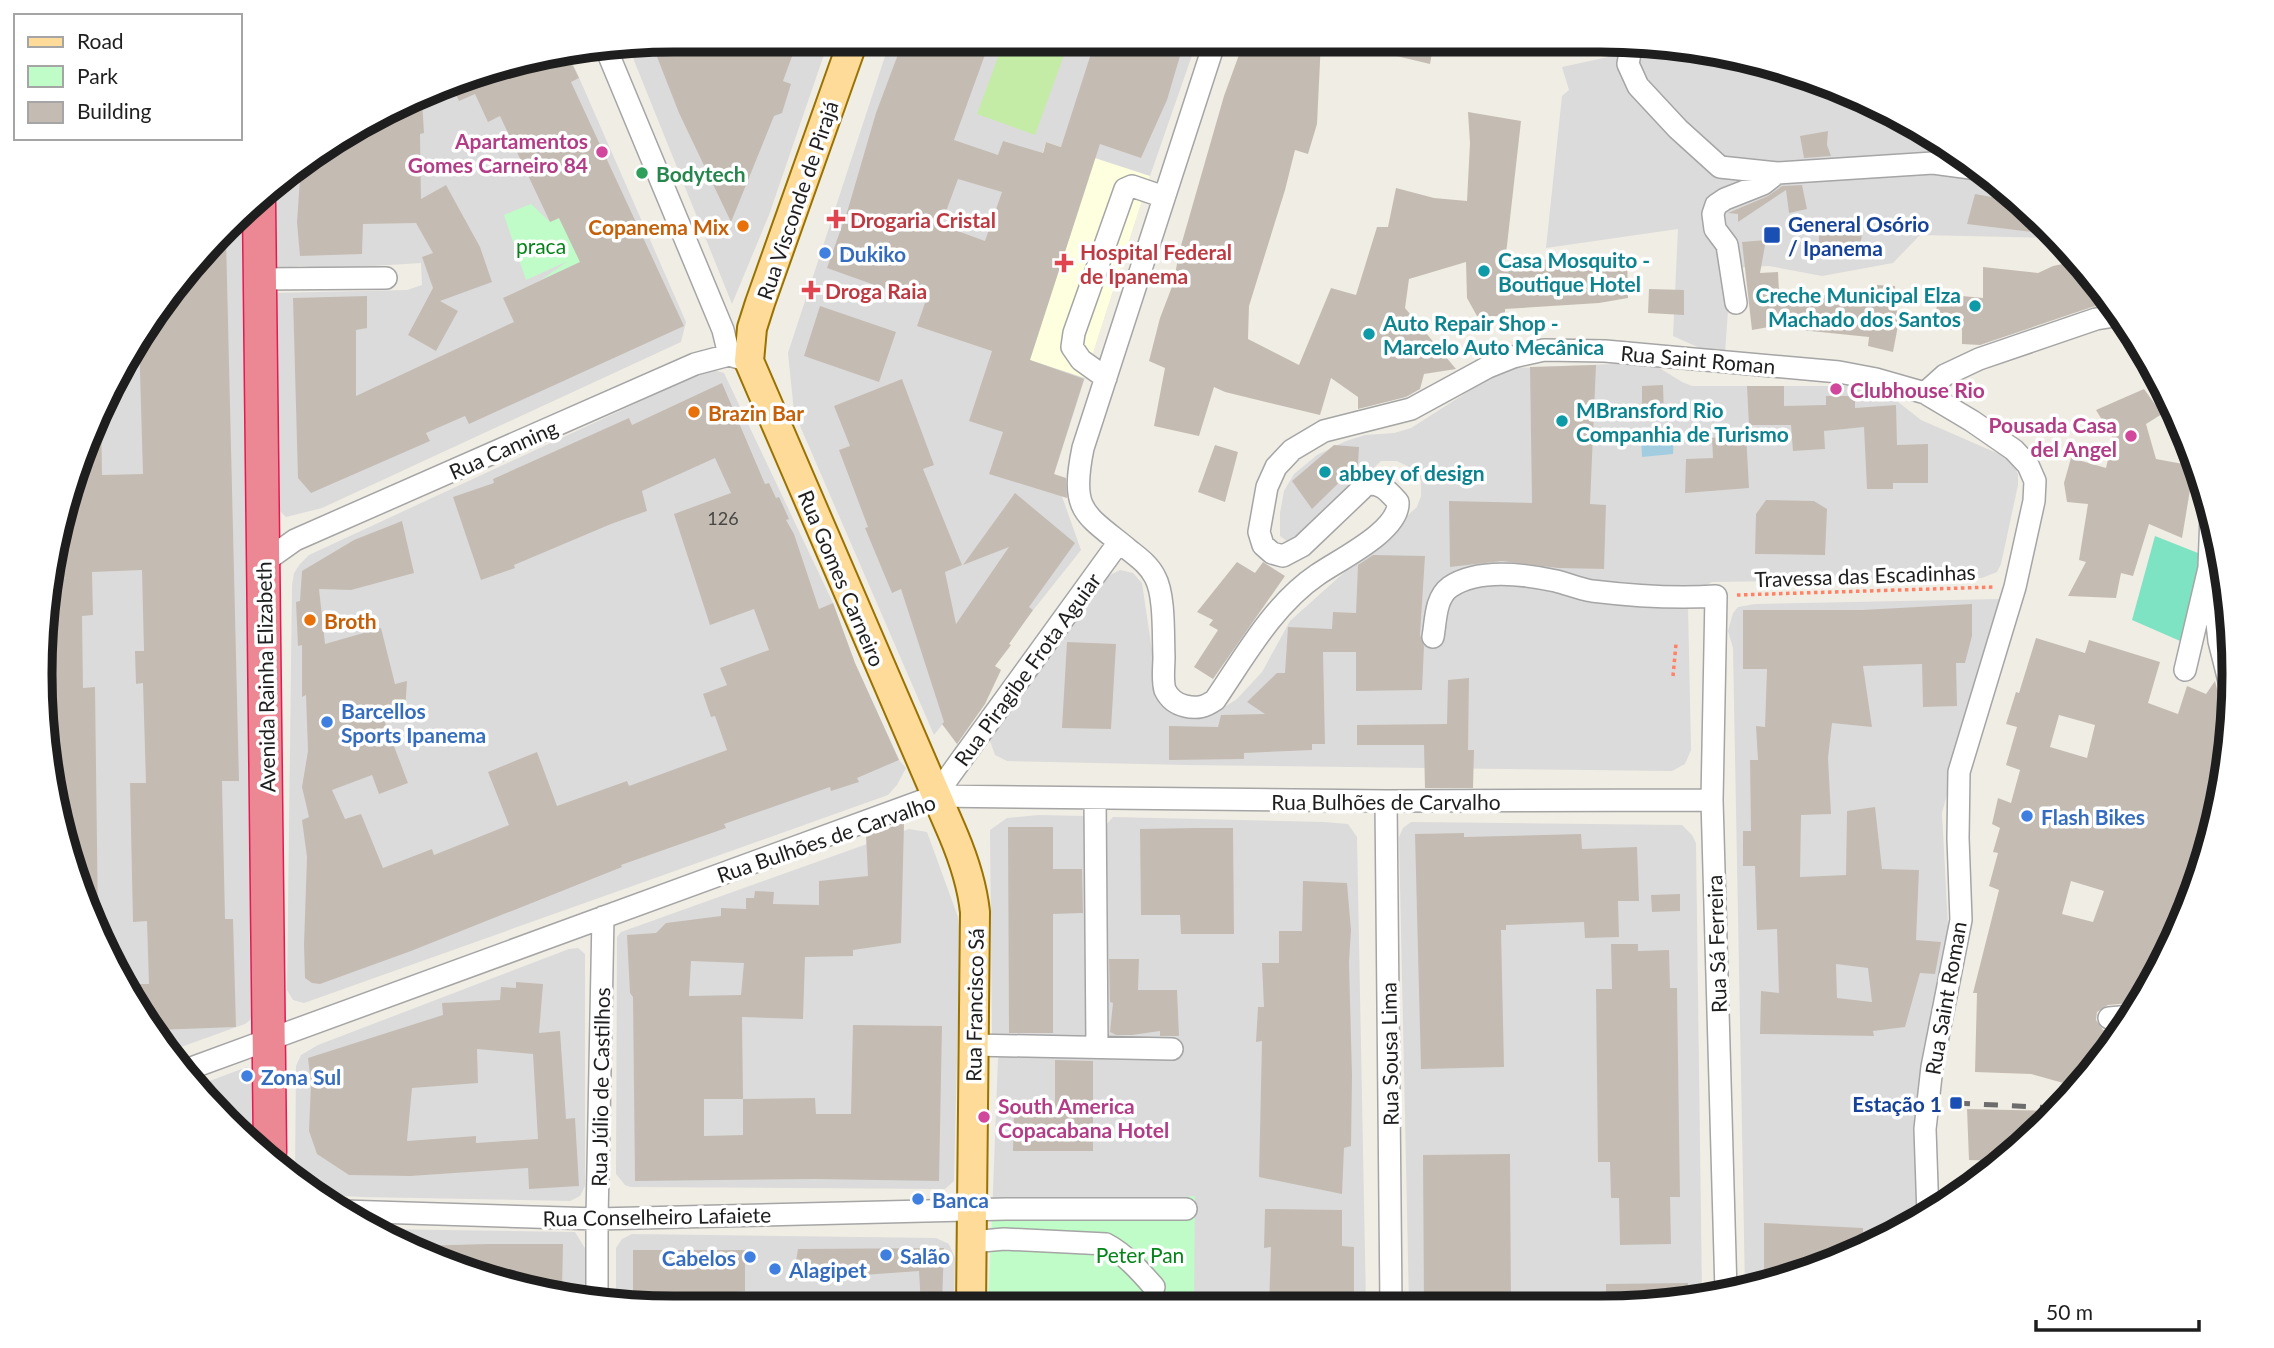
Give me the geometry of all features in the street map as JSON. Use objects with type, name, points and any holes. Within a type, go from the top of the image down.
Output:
[{"type":"highway","name":"Avenida Rainha Elizabeth","points":[[259,212],[270,1146]]},
{"type":"main road","name":"Rua Visconde de Pirajá","points":[[739,358],[752,328],[849,52]]},
{"type":"main road","name":"Rua Gomes Carneiro","points":[[739,358],[935,796]]},
{"type":"main road","name":"Rua Francisco Sá","points":[[935,796],[965,862],[975,912],[971,1296]]},
{"type":"street","points":[[1119,541],[1088,517],[1080,503],[1078,487],[1083,448],[1211,52]]},
{"type":"street","points":[[1630,53],[1628,64],[1638,86],[1678,129],[1720,167],[1777,173],[1933,163],[1958,166]]},
{"type":"street","name":"Rua Gomes Carneiro","points":[[609,56],[723,330],[739,358]]},
{"type":"street","points":[[1736,303],[1727,245],[1715,229],[1713,214],[1716,205],[1725,199],[1763,184],[1777,173]]},
{"type":"street","points":[[1106,378],[1081,360],[1072,347],[1074,333],[1125,190],[1132,186],[1164,197]]},
{"type":"street","points":[[260,279],[386,278]]},
{"type":"street","points":[[1925,393],[1945,375],[1979,359],[2108,317]]},
{"type":"street","name":"Rua Saint Roman","points":[[1119,541],[1149,566],[1157,579],[1166,690],[1176,704],[1192,708],[1206,706],[1215,700],[1266,626],[1289,598],[1314,576],[1382,531],[1398,510],[1398,502],[1388,490],[1377,484],[1367,484],[1302,546],[1283,556],[1272,553],[1263,545],[1259,532],[1267,487],[1276,467],[1292,450],[1324,431],[1411,409],[1488,367],[1513,357],[1544,350],[1605,351],[1839,372],[1925,393],[2014,450],[2028,466],[2035,481],[2034,500],[2015,587],[1959,772],[1961,920],[1932,1067],[1924,1129],[1927,1202]]},
{"type":"street","name":"Rua Canning","points":[[264,562],[295,540],[695,364],[739,358]]},
{"type":"street","name":"Rua Piragibe Frota Aguiar","points":[[935,796],[1119,541]]},
{"type":"street","points":[[2185,670],[2209,568],[2210,551]]},
{"type":"street","points":[[2209,568],[2220,632]]},
{"type":"street","points":[[1433,636],[1439,602],[1449,588],[1472,576],[1511,575],[1554,580],[1590,590],[1678,599],[1716,596]]},
{"type":"street","name":"Rua Sá Ferreira","points":[[1716,596],[1712,800],[1726,1283]]},
{"type":"street","name":"Rua Bulhões de Carvalho","points":[[193,1067],[935,796],[1386,801],[1712,800]]},
{"type":"street","points":[[1095,799],[1097,1047]]},
{"type":"street","name":"Rua Sousa Lima","points":[[1386,801],[1391,1296]]},
{"type":"street","name":"Rua Júlio de Castilhos","points":[[597,1290],[603,917]]},
{"type":"street","points":[[2109,1018],[2118,1017]]},
{"type":"street","points":[[973,1045],[1172,1049]]},
{"type":"street","name":"Rua Conselheiro Lafaiete","points":[[362,1212],[597,1219],[972,1210],[1186,1209]]},
{"type":"street","points":[[971,1242],[1004,1239],[1106,1244],[1115,1248],[1154,1287]]},
{"type":"path","name":"Travessa das Escadinhas","points":[[1716,596],[2015,587]]},
{"type":"path","points":[[1673,676],[1676,645]]},
{"type":"shaded area","points":[[825,52],[769,215],[732,304],[631,54]]},
{"type":"shaded area","points":[[886,52],[1193,52],[1150,176],[1054,474],[1081,550],[934,735],[794,412],[788,353]]},
{"type":"shaded area","points":[[1610,52],[1641,54],[1721,64],[1800,85],[1838,100],[1911,136],[1945,157],[2010,207],[2042,238],[1920,235],[1893,263],[1822,276],[1769,266],[1731,268],[1725,353],[1711,353],[1673,336],[1678,229],[1546,248],[1562,96],[1569,90],[1562,67],[1608,57]]},
{"type":"shaded area","points":[[572,61],[686,322],[681,342],[322,508],[286,517],[277,508],[273,293],[407,290],[422,285],[421,263],[277,269],[275,198],[329,157],[399,117],[474,85]]},
{"type":"shaded area","name":"Hospital Federal de Ipanema","points":[[1046,142],[1150,176],[1085,378],[981,344]]},
{"type":"shaded area","points":[[245,225],[255,1007],[250,1020],[178,1048],[136,985],[100,912],[74,835],[58,755],[52,674],[64,553],[85,474],[100,436],[136,363],[157,329],[207,264]]},
{"type":"shaded area","points":[[1637,363],[1658,367],[1692,386],[1867,386],[1888,394],[1921,420],[2006,457],[2018,474],[2018,485],[1997,572],[1982,578],[1712,582],[1696,591],[1688,607],[1691,750],[1685,764],[1672,771],[1007,761],[995,755],[990,741],[994,733],[1108,576],[1120,570],[1133,573],[1142,583],[1157,684],[1196,715],[1218,711],[1237,699],[1262,672],[1290,621],[1417,507],[1421,496],[1421,481],[1411,468],[1397,461],[1381,461],[1296,542],[1288,542],[1280,536],[1280,513],[1284,491],[1294,474],[1317,455],[1346,441],[1365,435],[1394,433],[1411,428],[1494,375],[1515,368]]},
{"type":"shaded area","points":[[710,369],[724,373],[833,603],[855,663],[899,760],[906,768],[897,785],[888,795],[304,1003],[293,1000],[287,990],[294,573],[309,555]]},
{"type":"shaded area","points":[[2000,599],[1942,813],[1949,945],[1922,1205],[1838,1248],[1800,1263],[1745,1278],[1733,648],[1728,631],[1733,613],[1738,607],[1755,604]]},
{"type":"shaded area","points":[[1038,815],[1086,816],[1091,1037],[992,1039],[990,830],[1007,818]]},
{"type":"shaded area","points":[[1113,817],[1324,822],[1348,824],[1357,837],[1366,1296],[1171,1296],[992,1217],[998,1058],[1003,1054],[1116,1042],[1106,1033],[1106,825]]},
{"type":"shaded area","points":[[1411,822],[1682,825],[1692,835],[1696,843],[1702,1287],[1600,1296],[1409,1296],[1399,837],[1403,828]]},
{"type":"shaded area","points":[[909,829],[927,832],[958,917],[960,935],[954,1181],[945,1189],[625,1185],[616,1174],[617,937],[621,932]]},
{"type":"shaded area","points":[[578,948],[585,954],[585,1186],[580,1196],[570,1201],[336,1195],[295,1166],[296,1066],[301,1055],[318,1045],[569,949]]},
{"type":"shaded area","points":[[247,1067],[251,1070],[256,1081],[255,1132],[235,1113],[206,1082]]},
{"type":"shaded area","points":[[396,1229],[575,1232],[586,1250],[586,1289],[553,1284],[474,1263]]},
{"type":"shaded area","points":[[632,1234],[936,1238],[949,1244],[955,1258],[954,1296],[674,1296],[616,1292],[616,1248],[622,1239]]},
{"type":"green space","points":[[1000,52],[1065,52],[1035,135],[977,114]]},
{"type":"green space","name":"praca","points":[[531,204],[550,222],[559,218],[580,262],[541,280],[568,261],[526,280],[504,215]]},
{"type":"green space","points":[[2155,536],[2208,557],[2187,644],[2132,620]]},
{"type":"green space","name":"Peter Pan","points":[[1195,1196],[1194,1296],[988,1296],[992,1217]]},
{"type":"water","points":[[1674,434],[1673,454],[1642,457],[1641,436]]},
{"type":"building","points":[[794,52],[783,81],[791,84],[782,113],[774,116],[731,222],[679,113],[655,53]]},
{"type":"building","points":[[899,52],[986,52],[954,140],[998,155],[1003,141],[1043,153],[1046,142],[1061,147],[1091,52],[1170,52],[1180,56],[1167,100],[1141,158],[1100,144],[1030,360],[1084,379],[1054,474],[1066,478],[1067,498],[989,474],[1003,432],[969,421],[992,351],[917,326],[925,303],[827,268],[848,209],[876,113]],"holes":[[[958,179],[1002,192],[985,241],[941,225]]]},
{"type":"building","points":[[1240,52],[1320,52],[1317,124],[1308,154],[1295,150],[1249,306],[1248,339],[1299,365],[1331,288],[1356,295],[1377,227],[1388,227],[1396,188],[1434,198],[1467,201],[1470,143],[1468,112],[1521,121],[1505,263],[1593,255],[1627,257],[1628,298],[1599,303],[1505,309],[1505,316],[1477,316],[1467,298],[1466,262],[1409,279],[1405,308],[1456,369],[1424,374],[1420,389],[1406,397],[1358,409],[1358,397],[1331,378],[1320,415],[1214,387],[1199,436],[1154,426],[1165,368],[1149,361],[1160,318],[1173,284],[1180,249],[1224,96]]},
{"type":"building","points":[[1380,52],[1432,52],[1430,64]]},
{"type":"building","points":[[571,61],[579,78],[571,82],[684,326],[469,424],[465,416],[426,433],[430,441],[311,493],[298,478],[293,298],[367,296],[367,328],[356,330],[356,396],[514,322],[503,298],[580,262],[559,218],[550,222],[500,116],[488,122],[475,94],[459,101],[455,92],[474,85]]},
{"type":"building","points":[[422,106],[421,199],[446,185],[480,247],[492,282],[440,301],[458,311],[436,351],[408,335],[433,288],[422,257],[433,253],[416,223],[363,224],[362,254],[300,256],[297,222],[300,178],[363,136]]},
{"type":"building","points":[[1828,131],[1827,145],[1831,156],[1804,158],[1800,136]]},
{"type":"building","points":[[1802,185],[1807,209],[1789,213],[1786,190],[1738,222],[1738,214],[1728,213],[1768,196],[1782,186]]},
{"type":"building","points":[[1975,194],[1999,198],[2032,229],[2032,232],[1967,224]]},
{"type":"building","points":[[1819,230],[1862,233],[1860,251],[1819,250]]},
{"type":"building","points":[[1766,240],[1760,273],[1778,272],[1779,292],[1818,291],[1818,295],[1874,297],[1877,285],[1895,286],[1897,314],[1900,315],[1893,352],[1868,346],[1869,337],[1791,329],[1791,323],[1752,330],[1742,242]]},
{"type":"building","points":[[226,244],[239,781],[222,781],[225,919],[233,919],[236,1027],[165,1030],[135,984],[149,984],[147,921],[133,922],[130,783],[146,783],[143,683],[136,684],[135,651],[144,651],[142,570],[92,572],[93,615],[82,616],[83,688],[95,687],[98,906],[85,874],[64,795],[52,674],[58,593],[74,513],[85,474],[101,433],[102,475],[143,474],[140,357],[181,296]]},
{"type":"building","points":[[2066,263],[2100,305],[1980,345],[1962,344],[1962,329],[1938,330],[1936,298],[1962,302],[1962,296],[1983,298],[1983,267],[2038,273]]},
{"type":"building","points":[[1649,289],[1684,290],[1684,315],[1648,313]]},
{"type":"building","points":[[820,306],[896,332],[879,382],[804,356]]},
{"type":"building","points":[[1596,365],[1590,504],[1606,505],[1604,569],[1558,568],[1502,561],[1450,567],[1449,501],[1532,503],[1530,367]]},
{"type":"building","points":[[902,379],[934,465],[923,469],[962,565],[945,572],[956,624],[1009,547],[963,565],[1015,493],[1075,543],[1029,607],[1033,610],[995,666],[1001,670],[985,704],[957,744],[942,724],[944,722],[901,589],[892,593],[865,528],[868,527],[839,450],[850,446],[834,406]]},
{"type":"building","points":[[722,383],[765,484],[769,483],[776,498],[779,497],[789,519],[786,520],[794,534],[819,609],[833,603],[855,663],[899,760],[857,778],[859,782],[831,791],[830,787],[724,824],[726,828],[621,865],[622,867],[411,951],[320,984],[312,983],[305,978],[304,944],[307,857],[302,820],[309,817],[302,787],[308,751],[306,695],[302,697],[302,645],[298,646],[296,602],[300,601],[302,571],[354,540],[402,521],[414,573],[351,590],[319,589],[325,644],[381,628],[395,684],[407,681],[405,712],[384,720],[408,783],[379,794],[372,775],[332,790],[345,819],[361,814],[383,868],[432,849],[434,855],[509,825],[488,772],[537,752],[557,806],[627,781],[629,786],[727,750],[715,716],[711,717],[703,694],[727,685],[720,668],[769,650],[754,609],[710,625],[674,514],[731,493],[715,458],[642,491],[647,511],[481,580],[453,497],[494,483],[493,479],[629,418],[632,425]]},
{"type":"building","points":[[1663,385],[1664,414],[1642,414],[1642,386]]},
{"type":"building","points":[[1747,386],[1784,386],[1784,406],[1826,405],[1826,396],[1855,396],[1855,408],[1896,405],[1897,445],[1928,444],[1928,483],[1893,483],[1893,489],[1867,489],[1864,427],[1824,431],[1825,449],[1793,451],[1791,425],[1749,425]]},
{"type":"building","points":[[2144,389],[2162,414],[2146,424],[2156,459],[2185,464],[2191,482],[2182,538],[2149,524],[2133,576],[2121,573],[2116,598],[2068,596],[2086,562],[2079,560],[2088,504],[2067,502],[2064,483],[2071,458],[2106,468],[2113,438],[2096,410]]},
{"type":"building","points":[[1746,433],[1749,488],[1685,493],[1686,459],[1713,458],[1712,438]]},
{"type":"building","points":[[1215,445],[1238,452],[1225,502],[1198,492]]},
{"type":"building","name":"abbey of design","points":[[1334,445],[1359,447],[1358,464],[1312,509],[1292,481]]},
{"type":"building","points":[[1766,500],[1814,501],[1827,509],[1825,555],[1755,554],[1756,514]]},
{"type":"building","points":[[1373,555],[1425,556],[1420,635],[1424,646],[1422,690],[1356,691],[1356,652],[1323,652],[1325,744],[1312,744],[1312,750],[1244,753],[1244,759],[1169,760],[1169,726],[1218,727],[1221,715],[1265,714],[1247,702],[1277,673],[1285,673],[1288,627],[1332,629],[1333,612],[1356,613],[1358,565]]},
{"type":"building","points":[[1237,562],[1255,573],[1263,562],[1285,576],[1213,679],[1194,667],[1218,630],[1209,625],[1213,620],[1197,612]]},
{"type":"building","points":[[1972,604],[1972,636],[1965,663],[1956,663],[1957,706],[1923,707],[1922,664],[1863,666],[1872,727],[1832,723],[1828,758],[1831,814],[1801,815],[1800,877],[1846,875],[1847,811],[1875,807],[1882,869],[1919,870],[1916,940],[1941,942],[1935,974],[1920,973],[1905,1027],[1873,1031],[1874,1036],[1760,1034],[1761,991],[1779,993],[1777,929],[1757,930],[1755,866],[1743,866],[1743,831],[1751,831],[1750,760],[1758,760],[1756,726],[1765,727],[1767,669],[1743,669],[1743,610],[1862,610]],"holes":[[[1836,964],[1868,968],[1872,1002],[1837,998]]]},
{"type":"building","points":[[2036,638],[2085,653],[2089,640],[2160,662],[2148,703],[2178,714],[2187,686],[2206,694],[2215,681],[2221,701],[2210,795],[2189,874],[2174,912],[2127,1003],[2108,1005],[2097,1012],[2096,1020],[2103,1030],[2109,1030],[2067,1084],[2031,1074],[1975,1072],[1977,993],[1973,993],[1999,890],[1989,886],[1998,853],[1993,852],[2000,828],[1992,824],[1998,798],[2011,803],[2020,770],[2006,765],[2017,727],[2006,724],[2016,692],[2019,693]],"holes":[[[2059,715],[2095,725],[2087,758],[2050,747]],[[2071,881],[2104,891],[2093,922],[2062,914]]]},
{"type":"building","points":[[1067,642],[1116,644],[1111,729],[1062,728]]},
{"type":"building","points":[[1469,678],[1468,750],[1474,750],[1473,788],[1425,788],[1424,745],[1357,745],[1357,725],[1447,724],[1448,680]]},
{"type":"building","points":[[904,823],[901,943],[853,950],[853,956],[805,957],[803,1019],[742,1017],[743,1099],[815,1098],[816,1114],[851,1114],[853,1025],[942,1026],[939,1181],[635,1181],[633,997],[630,993],[627,935],[656,933],[666,923],[721,916],[721,908],[746,909],[746,898],[754,898],[755,891],[774,892],[773,904],[819,905],[819,881],[868,876],[866,835]],"holes":[[[691,961],[744,963],[741,995],[689,996]],[[704,1099],[743,1099],[743,1135],[704,1136]]]},
{"type":"building","points":[[1008,827],[1053,827],[1053,869],[1082,869],[1083,913],[1053,914],[1053,1033],[1009,1033]]},
{"type":"building","points":[[1233,828],[1234,934],[1181,934],[1180,915],[1141,915],[1140,829]]},
{"type":"building","points":[[1464,833],[1464,837],[1581,834],[1582,849],[1637,847],[1639,901],[1618,901],[1619,937],[1585,938],[1584,922],[1506,925],[1506,930],[1501,930],[1504,1067],[1421,1069],[1415,834]]},
{"type":"building","points":[[1303,881],[1347,883],[1351,930],[1351,1146],[1344,1148],[1342,1194],[1259,1177],[1262,1041],[1256,1042],[1258,1007],[1264,1007],[1262,963],[1279,963],[1279,931],[1302,931]]},
{"type":"building","points":[[1680,894],[1680,911],[1652,912],[1651,895]]},
{"type":"building","points":[[1611,944],[1638,944],[1638,951],[1669,950],[1670,988],[1677,988],[1680,1197],[1670,1197],[1671,1244],[1620,1245],[1619,1198],[1611,1198],[1610,1162],[1598,1162],[1596,989],[1612,989]]},
{"type":"building","points":[[1109,959],[1139,959],[1138,990],[1177,990],[1179,1036],[1160,1036],[1160,1031],[1132,1035],[1116,1035],[1110,1032],[1113,1003],[1110,1002]]},
{"type":"building","points":[[516,982],[543,984],[539,1033],[560,1031],[566,1119],[575,1118],[579,1186],[529,1189],[528,1168],[410,1176],[349,1175],[317,1154],[309,1131],[311,1083],[308,1058],[443,1015],[442,1003],[500,1000],[501,987],[516,988]],"holes":[[[477,1049],[533,1054],[538,1139],[476,1143],[476,1136],[407,1141],[412,1088],[478,1083]]]},
{"type":"building","points":[[1055,1060],[1093,1061],[1093,1151],[1013,1151],[1014,1108],[1055,1108]]},
{"type":"building","points":[[1967,1109],[2041,1111],[1986,1160],[1969,1160]]},
{"type":"building","points":[[1510,1154],[1511,1296],[1424,1296],[1423,1155]]},
{"type":"building","points":[[1265,1209],[1342,1210],[1342,1246],[1354,1247],[1354,1294],[1269,1296],[1271,1247],[1264,1248]]},
{"type":"building","points":[[1764,1223],[1863,1228],[1863,1237],[1838,1248],[1764,1273]]},
{"type":"building","points":[[563,1244],[562,1285],[474,1263],[431,1246]]},
{"type":"building","points":[[944,1248],[942,1296],[920,1296],[919,1271],[793,1280],[798,1249]]},
{"type":"building","points":[[633,1250],[745,1250],[745,1291],[720,1296],[633,1294]]},
{"type":"building","points":[[1688,1283],[1688,1289],[1606,1296],[1606,1284]]},
{"type":"railway","points":[[1956,1103],[2044,1107]]},
{"type":"place","name":"Apartamentos Gomes Carneiro 84","points":[[602,152]]},
{"type":"place","name":"Bodytech","points":[[642,173]]},
{"type":"place","name":"Drogaria Cristal","points":[[836,219]]},
{"type":"place","name":"Copanema Mix","points":[[743,226]]},
{"type":"place","name":"General Osório / Ipanema","points":[[1772,235]]},
{"type":"place","name":"Dukiko","points":[[825,253]]},
{"type":"place","name":"Hospital Federal de Ipanema","points":[[1064,263]]},
{"type":"place","name":"Casa Mosquito - Boutique Hotel","points":[[1484,271]]},
{"type":"place","name":"Droga Raia","points":[[811,290]]},
{"type":"place","name":"Creche Municipal Elza Machado dos Santos","points":[[1975,306]]},
{"type":"place","name":"Auto Repair Shop - Marcelo Auto Mecânica","points":[[1369,334]]},
{"type":"place","name":"Clubhouse Rio","points":[[1836,389]]},
{"type":"place","name":"Brazin Bar","points":[[694,412]]},
{"type":"place","name":"MBransford Rio Companhia de Turismo","points":[[1562,421]]},
{"type":"place","name":"Pousada Casa del Angel","points":[[2131,436]]},
{"type":"place","name":"abbey of design","points":[[1325,472]]},
{"type":"place","name":"Broth","points":[[310,620]]},
{"type":"place","name":"Barcellos Sports Ipanema","points":[[327,722]]},
{"type":"place","name":"Flash Bikes","points":[[2027,816]]},
{"type":"place","name":"Zona Sul","points":[[247,1076]]},
{"type":"place","name":"Estação 1","points":[[1956,1103]]},
{"type":"place","name":"South America Copacabana Hotel","points":[[984,1117]]},
{"type":"place","name":"Banca","points":[[918,1199]]},
{"type":"place","name":"Salão","points":[[886,1255]]},
{"type":"place","name":"Cabelos","points":[[750,1257]]},
{"type":"place","name":"Alagipet","points":[[775,1269]]}]
